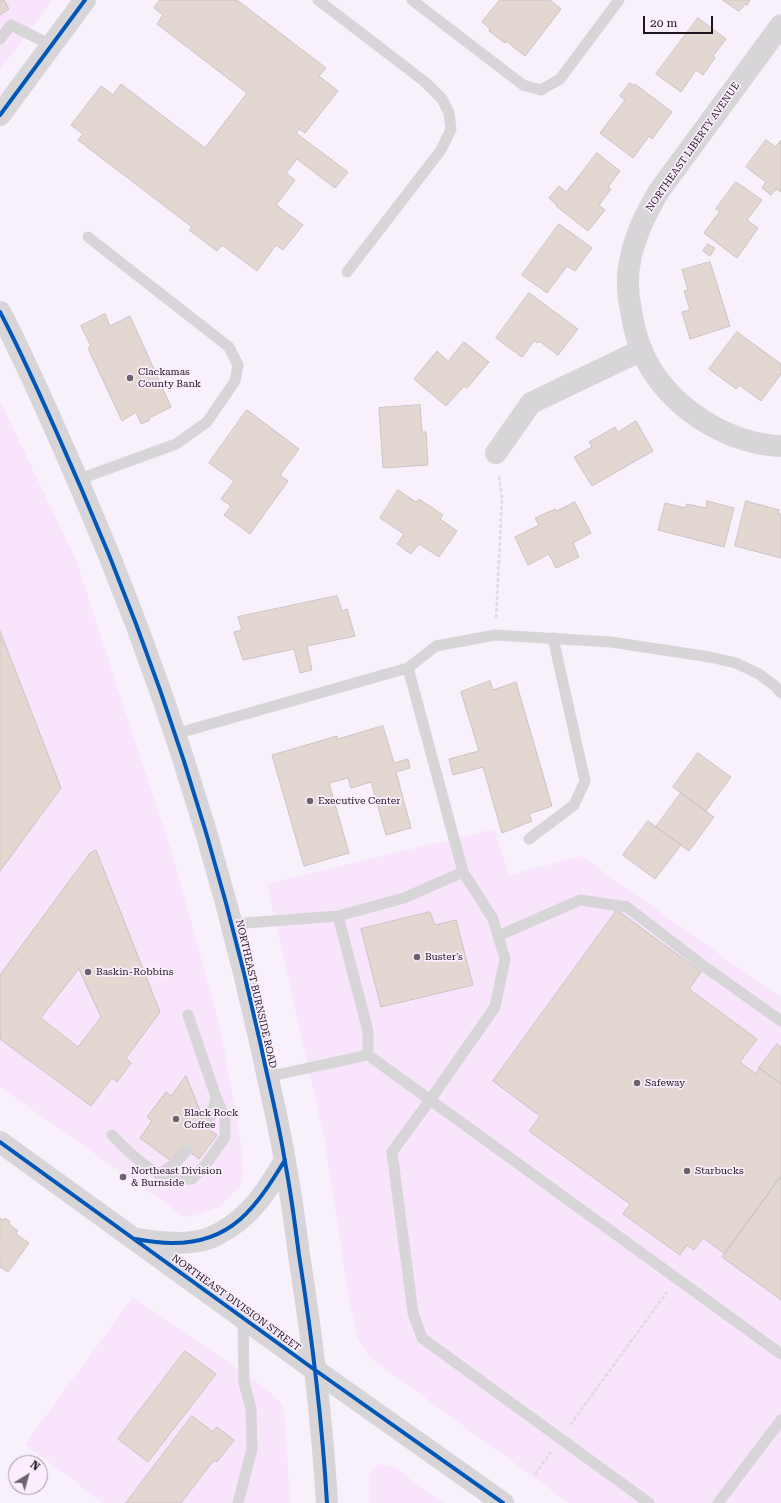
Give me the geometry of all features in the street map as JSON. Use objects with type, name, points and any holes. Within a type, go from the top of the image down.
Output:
[{"type":"main road","points":[[0,115],[85,0]]},
{"type":"main road","name":"NORTHEAST LIBERTY AVENUE","points":[[781,25],[659,191],[645,215],[635,241],[629,268],[628,296],[633,324],[642,350],[655,375],[673,396],[694,415],[718,429],[744,440],[781,446]]},
{"type":"main road","name":"NORTHEAST BURNSIDE ROAD","points":[[0,312],[42,399],[130,609],[175,734],[232,924],[285,1160],[315,1370],[323,1437],[327,1503]]},
{"type":"main road","points":[[496,453],[530,403],[642,350]]},
{"type":"main road","name":"NORTHEAST DIVISION STREET","points":[[0,1142],[315,1370],[503,1503]]},
{"type":"main road","points":[[134,1239],[170,1243],[187,1243],[207,1239],[236,1223],[250,1211],[264,1195],[285,1160]]},
{"type":"lane","points":[[318,0],[425,82],[442,99],[449,112],[451,129],[441,150],[346,272]]},
{"type":"lane","points":[[412,0],[523,85],[541,90],[560,79],[619,0]]},
{"type":"lane","points":[[0,39],[11,25],[51,45]]},
{"type":"lane","points":[[77,480],[176,444],[207,422],[235,382],[238,365],[229,347],[88,237]]},
{"type":"lane","points":[[175,734],[408,668],[436,646],[495,635],[611,642],[717,658],[736,663],[759,674],[775,686],[781,693]]},
{"type":"lane","points":[[529,839],[574,806],[586,781],[553,638]]},
{"type":"lane","points":[[408,668],[463,872],[493,919],[505,959],[495,1007],[392,1152],[413,1313],[422,1338],[649,1503]]},
{"type":"lane","points":[[232,924],[338,916],[404,898],[463,872]]},
{"type":"lane","points":[[498,936],[580,900],[627,907],[705,967],[781,1021]]},
{"type":"lane","points":[[338,916],[368,1031],[368,1055]]},
{"type":"lane","points":[[112,1135],[127,1150],[158,1174],[175,1179],[192,1179],[206,1164],[225,1137],[225,1118],[216,1097],[188,1015]]},
{"type":"lane","points":[[267,1077],[368,1055],[781,1354]]},
{"type":"lane","points":[[204,1126],[212,1114],[216,1097]]},
{"type":"lane","points":[[158,1174],[177,1163],[187,1150]]},
{"type":"lane","points":[[238,1503],[252,1449],[251,1409],[244,1383],[243,1318]]},
{"type":"lane","points":[[718,1503],[781,1420]]},
{"type":"path","points":[[495,635],[502,498],[496,453]]},
{"type":"path","points":[[535,1474],[677,1278]]},
{"type":"shaded area","points":[[0,0],[52,0],[0,70]]},
{"type":"shaded area","points":[[0,401],[76,560],[174,860],[220,1027],[241,1144],[243,1172],[241,1184],[220,1206],[198,1215],[185,1217],[0,1087]]},
{"type":"shaded area","points":[[494,829],[509,875],[581,856],[781,998],[781,1503],[569,1503],[369,1357],[358,1338],[349,1299],[325,1141],[267,884]]},
{"type":"shaded area","points":[[133,1297],[271,1392],[282,1405],[285,1419],[290,1503],[103,1503],[48,1461],[48,1455],[40,1455],[25,1444]]},
{"type":"shaded area","points":[[381,1464],[395,1468],[443,1503],[369,1503],[369,1475],[373,1468]]},
{"type":"building","points":[[0,0],[4,0],[9,9],[0,15]]},
{"type":"building","points":[[160,0],[237,0],[326,68],[319,76],[338,91],[305,133],[299,129],[296,133],[348,172],[335,188],[297,159],[286,173],[295,180],[276,205],[303,225],[283,250],[276,245],[257,271],[222,245],[217,251],[189,230],[192,227],[78,140],[83,134],[71,125],[101,86],[113,95],[121,84],[205,148],[247,93],[157,24],[163,15],[154,8]]},
{"type":"building","points":[[500,0],[550,0],[561,9],[525,56],[506,41],[505,43],[489,31],[490,29],[482,22]]},
{"type":"building","points":[[723,0],[750,0],[747,5],[745,4],[739,11]]},
{"type":"building","points":[[698,18],[726,39],[713,56],[715,58],[703,75],[696,70],[681,92],[656,74]]},
{"type":"building","points":[[630,83],[634,86],[635,84],[672,112],[652,139],[649,136],[633,158],[600,133],[625,100],[620,96]]},
{"type":"building","points":[[766,140],[776,147],[781,140],[781,192],[776,189],[771,195],[762,188],[766,182],[746,167]]},
{"type":"building","points":[[597,153],[620,171],[608,187],[611,189],[599,205],[605,210],[588,231],[556,206],[557,205],[549,198],[559,186],[566,192]]},
{"type":"building","points":[[736,182],[762,200],[747,220],[758,228],[737,258],[704,233],[720,211],[716,209]]},
{"type":"building","points":[[559,224],[592,248],[575,271],[567,266],[547,293],[522,275]]},
{"type":"building","points":[[708,244],[715,248],[710,256],[703,251]]},
{"type":"building","points":[[710,262],[730,326],[690,339],[682,312],[690,310],[684,291],[688,290],[682,270]]},
{"type":"building","points":[[529,293],[578,329],[558,355],[539,341],[538,343],[534,341],[522,357],[496,338]]},
{"type":"building","name":"Clackamas County Bank","points":[[105,314],[110,326],[130,316],[171,407],[149,418],[150,420],[141,424],[136,412],[122,421],[88,348],[91,346],[81,326]]},
{"type":"building","points":[[737,332],[781,364],[781,374],[761,401],[739,385],[736,389],[709,369]]},
{"type":"building","points":[[464,342],[489,362],[467,388],[464,386],[446,406],[414,379],[437,351],[448,361]]},
{"type":"building","points":[[420,405],[422,432],[426,432],[428,465],[383,468],[379,408]]},
{"type":"building","points":[[247,410],[299,449],[280,475],[288,481],[250,534],[224,515],[231,506],[221,499],[234,481],[209,463]]},
{"type":"building","points":[[636,421],[653,451],[592,486],[574,457],[592,447],[589,442],[615,427],[618,432]]},
{"type":"building","points":[[398,490],[416,502],[419,499],[443,515],[440,519],[457,531],[439,557],[419,544],[411,554],[397,544],[404,534],[380,518]]},
{"type":"building","points":[[707,501],[734,508],[724,547],[658,530],[665,503],[685,508],[687,504],[706,508]]},
{"type":"building","points":[[746,501],[779,510],[778,514],[781,514],[781,558],[735,546]]},
{"type":"building","points":[[575,502],[591,533],[573,543],[579,557],[556,568],[549,554],[528,565],[515,537],[539,525],[535,518],[555,509],[556,511]]},
{"type":"building","points":[[337,596],[342,611],[347,609],[355,636],[307,646],[312,670],[300,673],[294,649],[243,660],[234,632],[242,630],[238,617]]},
{"type":"building","points":[[0,631],[61,788],[0,871]]},
{"type":"building","points":[[490,681],[493,690],[516,682],[552,806],[529,814],[532,821],[502,833],[483,767],[453,775],[449,759],[479,751],[461,692]]},
{"type":"building","name":"Executive Center","points":[[383,726],[394,763],[408,759],[410,768],[396,772],[411,828],[386,835],[371,782],[351,788],[348,778],[329,783],[349,853],[304,866],[272,755],[337,736],[337,739]]},
{"type":"building","points":[[698,753],[731,777],[706,811],[673,787]]},
{"type":"building","points":[[681,793],[714,817],[689,851],[656,827]]},
{"type":"building","points":[[648,821],[681,845],[655,879],[623,855]]},
{"type":"building","points":[[96,850],[160,1012],[126,1058],[131,1063],[117,1082],[112,1078],[91,1106],[0,1039],[0,975],[90,853]],"holes":[[[79,969],[101,1017],[78,1047],[41,1018]]]},
{"type":"building","name":"Safeway","points":[[617,910],[701,972],[689,989],[757,1039],[740,1062],[756,1074],[759,1068],[781,1084],[781,1176],[725,1254],[703,1238],[694,1250],[687,1245],[680,1255],[623,1214],[630,1204],[529,1131],[540,1116],[493,1081]]},
{"type":"building","name":"Buster's","points":[[430,912],[435,925],[456,920],[473,985],[381,1007],[361,929]]},
{"type":"building","points":[[777,1044],[781,1047],[781,1084],[759,1068]]},
{"type":"building","name":"Black Rock Coffee","points":[[186,1076],[203,1118],[199,1123],[217,1135],[199,1159],[182,1146],[171,1161],[140,1138],[152,1121],[147,1117],[166,1092],[171,1096]]},
{"type":"building","points":[[781,1176],[781,1300],[722,1257]]},
{"type":"building","points":[[0,1218],[3,1220],[5,1218],[10,1222],[9,1224],[18,1231],[16,1234],[29,1243],[8,1272],[0,1267]]},
{"type":"building","points":[[185,1351],[216,1374],[148,1462],[118,1439]]},
{"type":"building","points":[[192,1416],[213,1432],[217,1427],[234,1440],[217,1462],[214,1460],[181,1503],[126,1503]]},
{"type":"cycle path","points":[[0,115],[85,0]]},
{"type":"cycle path","points":[[0,312],[32,377],[81,488],[136,624],[184,763],[226,904],[261,1046],[280,1133],[289,1185],[316,1379],[327,1503]]},
{"type":"cycle path","points":[[0,1142],[315,1370],[503,1503]]},
{"type":"cycle path","points":[[135,1239],[166,1243],[192,1242],[210,1237],[226,1230],[240,1220],[264,1193],[285,1160]]},
{"type":"place","name":"Clackamas County Bank","points":[[130,378]]},
{"type":"place","name":"Executive Center","points":[[310,801]]},
{"type":"place","name":"Buster's","points":[[417,957]]},
{"type":"place","name":"Baskin-Robbins","points":[[88,972]]},
{"type":"place","name":"Safeway","points":[[637,1083]]},
{"type":"place","name":"Black Rock Coffee","points":[[176,1119]]},
{"type":"place","name":"Starbucks","points":[[687,1171]]},
{"type":"place","name":"Northeast Division & Burnside","points":[[123,1177]]}]
